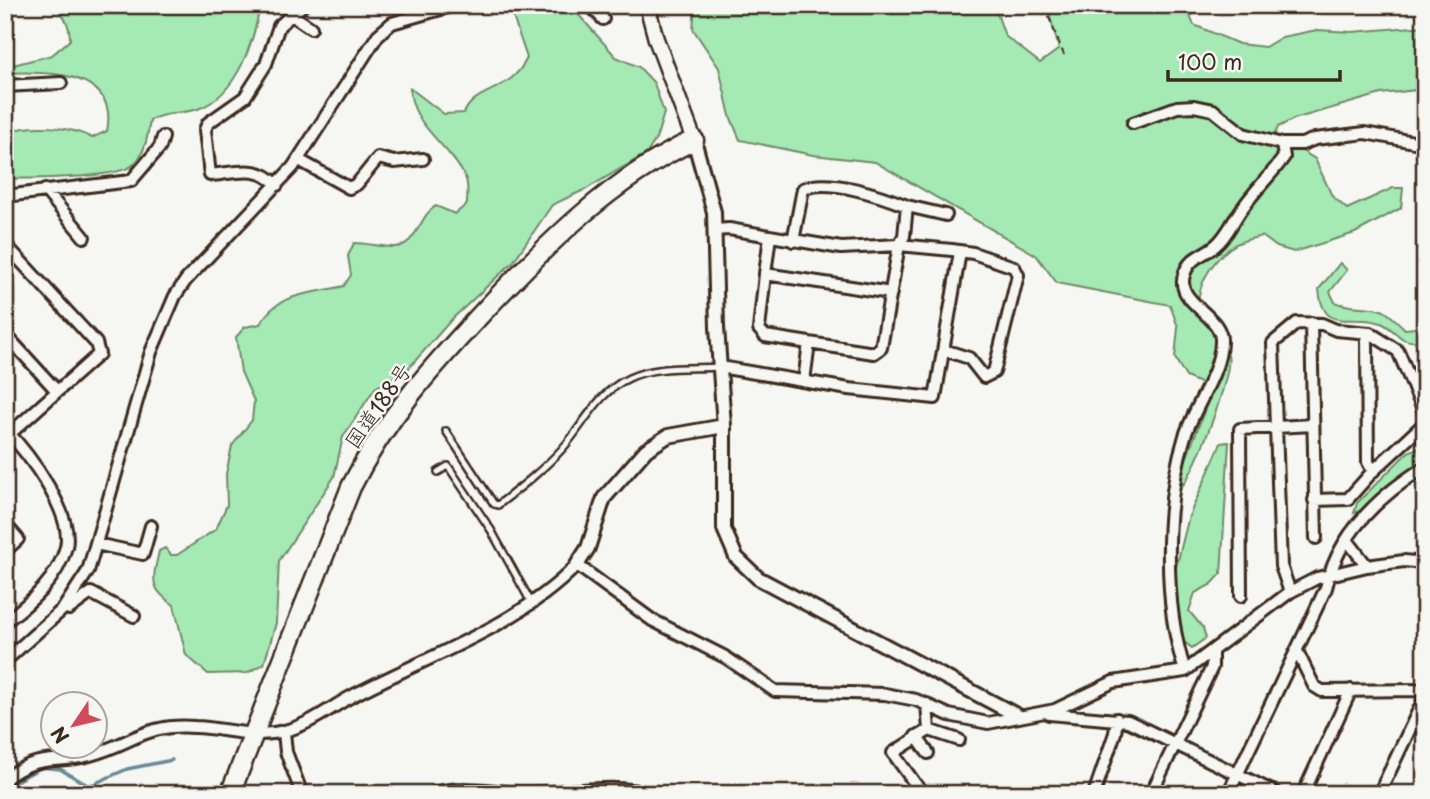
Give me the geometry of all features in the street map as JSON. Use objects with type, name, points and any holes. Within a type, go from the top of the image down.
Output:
[{"type":"highway","name":"国道188号","points":[[230,794],[272,694],[352,487],[374,443],[430,369],[573,221],[618,184],[665,154],[694,140]]},
{"type":"main road","points":[[647,5],[656,40],[694,140]]},
{"type":"street","points":[[277,185],[266,173],[257,171],[210,175],[205,130],[208,123],[245,96],[267,64],[279,26],[303,5]]},
{"type":"street","points":[[5,661],[63,609],[88,571],[151,352],[175,296],[201,262],[251,215],[299,160],[378,35],[392,23],[455,5]]},
{"type":"street","points":[[590,5],[603,19]]},
{"type":"street","points":[[292,15],[311,28]]},
{"type":"street","points":[[5,86],[61,83]]},
{"type":"street","points":[[1133,123],[1177,107],[1194,106],[1213,110],[1243,134],[1282,144],[1302,144],[1315,139],[1365,133],[1425,144]]},
{"type":"street","points":[[5,196],[131,181],[152,157],[163,137]]},
{"type":"street","points":[[694,140],[705,172],[715,230],[724,426],[724,529],[730,549],[742,565],[758,578],[1018,716]]},
{"type":"street","points":[[1185,671],[1168,595],[1173,505],[1186,434],[1217,360],[1221,343],[1216,324],[1191,301],[1185,290],[1183,274],[1191,261],[1216,245],[1244,205],[1270,176],[1284,157],[1282,144]]},
{"type":"street","points":[[299,160],[349,188],[357,184],[378,158],[394,162],[423,159]]},
{"type":"street","points":[[793,241],[803,190],[813,185],[873,192],[907,206],[946,215]]},
{"type":"street","points":[[45,190],[83,237]]},
{"type":"street","points":[[770,236],[759,329],[765,336],[874,353],[881,348],[899,245],[904,236],[907,206]]},
{"type":"street","points":[[715,230],[729,229],[853,249],[899,245],[960,251],[1014,267],[1018,275],[994,372],[984,377],[969,358],[944,350]]},
{"type":"street","points":[[5,244],[96,343],[99,354],[7,433],[48,486],[67,530],[66,547],[47,584],[5,622]]},
{"type":"street","points":[[720,367],[935,398],[960,251]]},
{"type":"street","points":[[765,274],[891,293]]},
{"type":"street","points":[[1290,592],[1281,566],[1273,342],[1297,323],[1322,324],[1336,330],[1370,333],[1398,351],[1425,414]]},
{"type":"street","points":[[1311,324],[1316,538]]},
{"type":"street","points":[[1370,333],[1367,340],[1368,462],[1373,471]]},
{"type":"street","points":[[5,334],[57,391]]},
{"type":"street","points":[[804,381],[809,343]]},
{"type":"street","points":[[1314,500],[1348,499],[1373,471],[1425,423]]},
{"type":"street","points":[[1241,596],[1240,429],[1313,425]]},
{"type":"street","points":[[5,779],[31,762],[87,756],[138,733],[162,727],[195,727],[253,735],[284,732],[309,722],[351,696],[532,604],[577,565],[588,548],[604,498],[646,450],[668,436],[724,426]]},
{"type":"street","points":[[1228,794],[1326,589],[1329,573],[1348,541],[1373,505],[1425,467]]},
{"type":"street","points":[[5,524],[18,539],[5,551]]},
{"type":"street","points":[[96,544],[143,554],[151,526]]},
{"type":"street","points":[[1348,541],[1367,566]]},
{"type":"street","points":[[577,565],[652,620],[725,657],[775,691],[885,694],[927,704],[948,715],[988,723],[1063,708],[1113,682],[1185,671],[1290,592],[1329,573],[1404,561],[1425,563]]},
{"type":"street","points":[[63,609],[67,610],[91,593],[134,616]]},
{"type":"street","points":[[1297,651],[1314,686],[1322,691],[1425,690]]},
{"type":"street","points":[[1151,794],[1212,667],[1212,653]]},
{"type":"street","points":[[1303,794],[1351,691]]},
{"type":"street","points":[[1379,794],[1425,697]]},
{"type":"street","points":[[927,704],[929,730]]},
{"type":"street","points":[[1045,713],[1128,721],[1278,794]]},
{"type":"street","points":[[1094,794],[1117,719]]},
{"type":"street","points":[[942,794],[925,793],[893,753],[929,730],[960,740]]},
{"type":"street","points":[[284,732],[286,752],[302,794]]},
{"type":"street","points":[[916,736],[928,753]]},
{"type":"street","points":[[431,794],[452,788],[530,794],[626,789],[650,794]]},
{"type":"lane","points":[[446,431],[494,504],[498,505],[541,472],[565,445],[595,403],[630,377],[652,371],[720,367]]},
{"type":"lane","points":[[438,472],[448,466],[491,530],[532,604]]},
{"type":"path","points":[[1044,5],[1064,55]]},
{"type":"green space","points":[[49,5],[260,5],[248,50],[233,80],[212,102],[198,109],[150,120],[143,150],[133,165],[124,170],[93,175],[8,179],[5,178],[5,132],[50,127],[72,130],[92,138],[107,131],[108,111],[102,96],[91,86],[59,75],[5,73],[5,67],[52,55],[70,40],[65,19]]},
{"type":"green space","points":[[509,5],[570,5],[616,57],[639,67],[654,83],[664,113],[656,139],[647,153],[586,189],[552,205],[513,262],[451,320],[408,369],[375,388],[343,437],[334,477],[279,561],[276,623],[264,664],[247,673],[208,674],[186,655],[174,605],[156,588],[154,576],[159,551],[165,548],[171,555],[177,555],[216,529],[227,505],[226,474],[232,446],[252,420],[254,401],[241,372],[236,337],[245,327],[260,324],[276,305],[286,300],[344,286],[351,275],[348,256],[354,243],[402,246],[436,206],[455,214],[467,204],[465,177],[417,113],[410,88],[444,114],[464,113],[469,104],[477,98],[512,78],[527,58]]},
{"type":"green space","points":[[695,5],[994,5],[1005,36],[1040,63],[1059,49],[1047,5],[1210,5],[1190,16],[1194,25],[1239,44],[1265,47],[1282,37],[1317,30],[1352,32],[1425,26],[1425,89],[1381,94],[1294,119],[1278,127],[1274,136],[1275,148],[1302,151],[1315,159],[1332,196],[1347,209],[1393,188],[1403,188],[1401,208],[1355,233],[1294,252],[1277,247],[1262,236],[1236,244],[1219,257],[1205,277],[1199,299],[1204,320],[1224,345],[1228,365],[1212,421],[1183,485],[1181,473],[1209,398],[1200,383],[1186,377],[1175,358],[1178,327],[1170,305],[1057,283],[1036,255],[875,162],[813,155],[740,140],[730,116],[719,68],[693,29]]},
{"type":"green space","points":[[1340,263],[1347,270],[1330,292],[1335,302],[1384,311],[1405,329],[1425,327],[1425,343],[1403,339],[1381,323],[1370,320],[1341,320],[1326,313],[1319,289]]},
{"type":"green space","points":[[1229,442],[1221,574],[1212,584],[1195,593],[1189,611],[1203,628],[1206,638],[1192,648],[1184,642],[1173,580],[1189,516],[1221,443]]},
{"type":"green space","points":[[1425,445],[1425,460],[1386,486],[1362,510],[1354,513],[1357,503],[1408,452]]},
{"type":"waterway","points":[[5,787],[42,767],[60,769],[89,786],[127,769],[172,760]]}]
